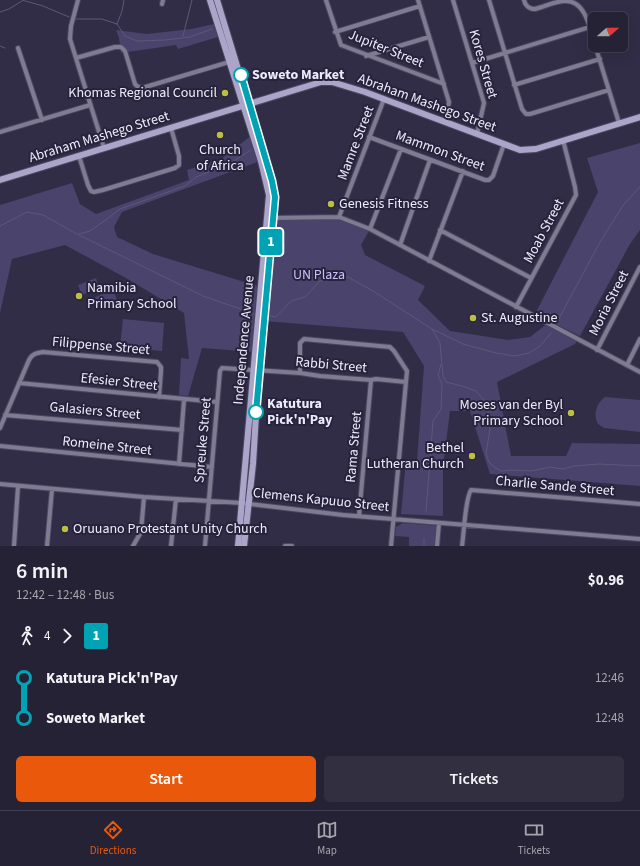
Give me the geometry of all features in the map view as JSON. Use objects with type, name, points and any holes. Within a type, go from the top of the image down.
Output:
[{"type":"main road","name":"Independence Avenue","points":[[211,0],[223,30],[229,60],[247,106]]},
{"type":"main road","name":"Independence Avenue","points":[[217,0],[247,106],[275,193],[270,218],[246,503],[244,546]]},
{"type":"main road","name":"Abraham Mashego Street","points":[[0,180],[247,106],[321,82],[332,82],[384,99],[520,150],[528,150],[640,117]]},
{"type":"main road","name":"Independence Avenue","points":[[238,546],[246,503]]},
{"type":"street","points":[[78,0],[72,20],[70,35],[104,148]]},
{"type":"street","name":"Jupiter Street","points":[[326,0],[335,32],[341,45],[366,56],[444,84]]},
{"type":"street","points":[[418,0],[450,104],[445,122]]},
{"type":"street","name":"Kores Street","points":[[453,0],[485,106],[477,134]]},
{"type":"street","points":[[489,0],[523,112],[528,114],[609,90]]},
{"type":"street","points":[[524,0],[526,6],[535,9],[567,0],[583,9],[588,22]]},
{"type":"street","points":[[335,32],[420,6]]},
{"type":"street","points":[[472,63],[588,28]]},
{"type":"street","points":[[366,56],[429,37]]},
{"type":"street","points":[[76,58],[115,47],[121,47],[125,51],[134,84],[142,88],[229,60]]},
{"type":"street","points":[[18,48],[42,120]]},
{"type":"street","points":[[598,52],[619,123]]},
{"type":"street","points":[[514,85],[600,59]]},
{"type":"street","name":"Mamre Street","points":[[339,217],[384,99]]},
{"type":"street","points":[[0,132],[90,104]]},
{"type":"street","points":[[79,156],[89,188],[94,192],[103,190],[175,168],[179,165],[179,156],[171,128]]},
{"type":"street","name":"Mammon Street","points":[[369,137],[489,180],[504,144]]},
{"type":"street","name":"Moab Street","points":[[516,307],[576,195],[576,187],[564,140]]},
{"type":"street","points":[[370,229],[402,149]]},
{"type":"street","points":[[400,245],[430,160]]},
{"type":"street","points":[[429,261],[463,171]]},
{"type":"street","points":[[270,218],[339,217],[370,229],[640,372]]},
{"type":"street","points":[[440,230],[531,278]]},
{"type":"street","name":"Moria Street","points":[[597,350],[640,267]]},
{"type":"street","points":[[300,373],[300,342],[304,339],[390,347],[406,369],[391,546]]},
{"type":"street","points":[[627,365],[640,340]]},
{"type":"street","name":"Filippense Street","points":[[19,383],[32,355],[37,352],[157,362],[161,368],[159,397]]},
{"type":"street","name":"Spreuke Street","points":[[204,546],[220,371],[222,368],[257,371]]},
{"type":"street","name":"Rabbi Street","points":[[257,371],[406,382]]},
{"type":"street","name":"Rama Street","points":[[359,516],[371,380]]},
{"type":"street","points":[[0,428],[19,383]]},
{"type":"street","name":"Efesier Street","points":[[19,383],[217,402]]},
{"type":"street","points":[[179,464],[184,400]]},
{"type":"street","name":"Galasiers Street","points":[[6,415],[182,430]]},
{"type":"street","name":"Romeine Street","points":[[0,446],[212,467]]},
{"type":"street","name":"Clemens Kapuuo Street","points":[[0,484],[144,497],[246,503],[359,516],[640,539]]},
{"type":"street","points":[[14,546],[18,486]]},
{"type":"street","points":[[47,546],[52,489]]},
{"type":"street","name":"Charlie Sande Street","points":[[464,524],[469,493],[471,490],[640,504]]},
{"type":"street","points":[[133,546],[141,532],[144,497]]},
{"type":"street","points":[[171,546],[176,499]]},
{"type":"street","points":[[438,546],[439,522]]},
{"type":"street","points":[[462,546],[464,524]]},
{"type":"street","points":[[285,546],[292,546]]},
{"type":"green space","points":[[214,24],[218,37],[178,49],[176,45],[121,53],[119,38],[116,30],[147,34],[191,29]]},
{"type":"green space","points":[[252,135],[260,161],[122,212],[114,227],[117,237],[153,254],[261,287],[255,352],[202,348],[188,396],[179,395],[181,358],[189,359],[184,313],[126,278],[65,245],[12,259],[0,313],[0,205],[72,183],[80,204],[96,214],[189,180],[187,170],[221,159]]},
{"type":"green space","points":[[640,143],[640,230],[630,244],[580,336],[535,314],[598,192],[587,158]]},
{"type":"green space","name":"UN Plaza","points":[[336,217],[370,229],[361,245],[365,255],[425,286],[418,300],[450,331],[508,340],[530,337],[548,323],[578,339],[575,344],[497,382],[511,456],[566,456],[572,443],[640,444],[640,486],[490,474],[470,411],[450,411],[443,467],[443,516],[401,514],[406,460],[417,461],[424,366],[403,332],[264,321],[273,218]]},
{"type":"green space","points":[[96,278],[99,288],[82,295],[78,285]]},
{"type":"green space","points":[[113,290],[117,300],[99,307],[95,297]]},
{"type":"green space","points":[[123,319],[164,323],[162,351],[120,347]]},
{"type":"green space","points":[[605,397],[640,400],[640,432],[604,428],[598,424],[596,420],[596,409]]},
{"type":"green space","points":[[403,523],[439,526],[437,546],[409,546],[409,537],[395,536],[396,527]]},
{"type":"waterway","points":[[22,0],[43,6],[69,17]]},
{"type":"waterway","points":[[117,24],[124,0]]},
{"type":"waterway","points":[[183,36],[192,0]]},
{"type":"waterway","points":[[0,12],[9,9],[22,1]]},
{"type":"waterway","points":[[76,19],[102,19],[117,24],[125,36],[137,41],[190,37],[212,29]]},
{"type":"waterway","points":[[0,46],[5,48]]},
{"type":"waterway","points":[[79,234],[90,231],[120,209],[185,186],[196,177],[229,164],[251,150]]},
{"type":"waterway","points":[[556,324],[600,242],[624,204],[640,187]]},
{"type":"waterway","points":[[0,226],[27,212],[43,215],[75,233],[203,296],[255,314]]},
{"type":"waterway","points":[[266,315],[276,317],[291,301],[305,297],[320,281],[348,277],[373,291],[432,329],[463,344],[496,353],[515,356],[529,353],[540,346],[551,333]]},
{"type":"waterway","points":[[432,329],[440,343],[443,376],[446,382],[476,391],[487,403],[490,429],[486,454],[489,462],[494,467],[501,471],[532,471],[550,467],[563,469],[574,466],[599,464],[640,466]]},
{"type":"waterway","points":[[426,511],[433,421],[441,409],[442,384],[438,375],[441,364]]},
{"type":"waterway","points":[[424,538],[424,546]]},
{"type":"bus line","name":"1","points":[[241,75],[275,193],[256,412]]},
{"type":"place","name":"Soweto Market","points":[[241,75]]},
{"type":"place","name":"Khomas Regional Council","points":[[225,93]]},
{"type":"place","name":"Church of Africa","points":[[220,135]]},
{"type":"place","name":"Genesis Fitness","points":[[331,204]]},
{"type":"place","name":"Namibia Primary School","points":[[79,296]]},
{"type":"place","name":"St. Augustine","points":[[473,318]]},
{"type":"place","name":"Katutura Pick'n'Pay","points":[[256,412]]},
{"type":"place","name":"Moses van der Byl Primary School","points":[[571,413]]},
{"type":"place","name":"Bethel Lutheran Church","points":[[472,456]]},
{"type":"place","name":"Oruuano Protestant Unity Church","points":[[65,529]]}]
